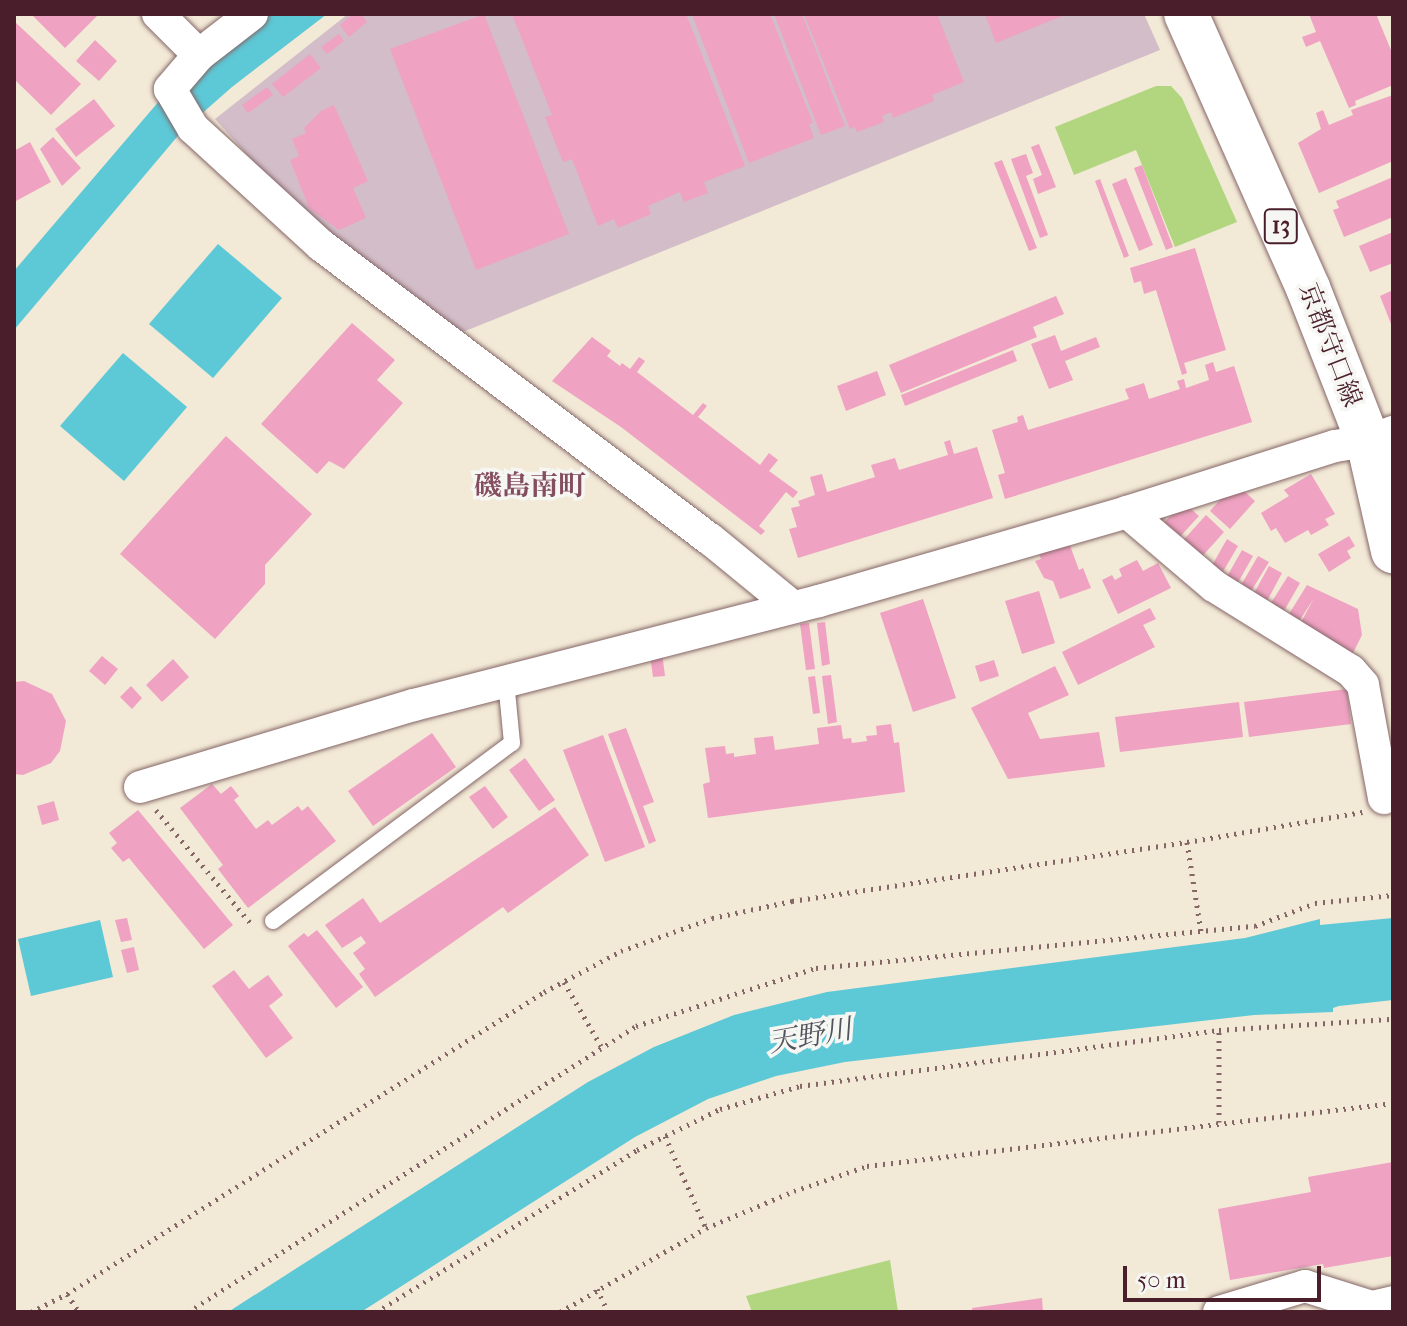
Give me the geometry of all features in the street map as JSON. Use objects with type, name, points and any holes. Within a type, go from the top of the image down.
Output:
[{"type":"main road","name":"京都守口線","points":[[1186,14],[1308,288],[1380,437],[1393,551]]},
{"type":"street","points":[[158,14],[199,55]]},
{"type":"street","points":[[252,14],[199,55],[170,89],[193,128],[322,246],[698,529],[792,606]]},
{"type":"street","points":[[140,787],[506,681],[792,606],[1127,512],[1335,446],[1380,437]]},
{"type":"street","points":[[1127,512],[1214,586],[1351,671],[1363,685],[1374,805]]},
{"type":"street","points":[[1219,1312],[1305,1286],[1372,1307],[1393,1302]]},
{"type":"lane","points":[[273,921],[512,743],[506,681]]},
{"type":"path","points":[[140,787],[259,933],[273,921]]},
{"type":"path","points":[[31,1312],[67,1294],[564,982],[621,951],[712,918],[792,901],[1187,842],[1374,805]]},
{"type":"path","points":[[1187,842],[1201,931]]},
{"type":"path","points":[[188,1312],[636,1026],[816,968],[1255,926],[1315,903],[1393,895]]},
{"type":"path","points":[[564,982],[601,1046]]},
{"type":"path","points":[[376,1312],[665,1136],[720,1109],[800,1086],[1219,1030],[1390,1019]]},
{"type":"path","points":[[1219,1030],[1219,1122]]},
{"type":"path","points":[[560,1312],[706,1228],[794,1191],[867,1166],[1393,1103]]},
{"type":"path","points":[[665,1136],[706,1228]]},
{"type":"path","points":[[597,1289],[608,1312]]},
{"type":"path","points":[[67,1294],[79,1312]]},
{"type":"shaded area","points":[[348,14],[1144,14],[1160,50],[458,334],[287,199],[215,119]]},
{"type":"green space","points":[[1156,86],[1171,86],[1182,98],[1237,222],[1175,247],[1136,150],[1074,175],[1055,127]]},
{"type":"green space","points":[[890,1260],[898,1312],[752,1312],[746,1296]]},
{"type":"water","points":[[270,14],[327,14],[232,87],[182,131],[14,330],[14,271],[160,100]]},
{"type":"water","points":[[218,244],[282,298],[213,378],[149,324]]},
{"type":"water","points":[[123,353],[187,407],[124,481],[60,426]]},
{"type":"water","name":"天野川","points":[[1393,918],[1393,1000],[1339,1006],[1333,1008],[1333,1012],[1254,1015],[845,1062],[776,1076],[708,1099],[635,1137],[361,1312],[228,1312],[588,1082],[654,1047],[734,1015],[827,992],[1245,938],[1320,919],[1320,925]]},
{"type":"water","points":[[100,920],[113,977],[31,996],[18,939]]},
{"type":"building","points":[[99,14],[65,48],[33,16]]},
{"type":"building","points":[[353,14],[361,14],[367,22],[349,37],[340,25]]},
{"type":"building","points":[[484,14],[569,234],[476,270],[390,49]]},
{"type":"building","points":[[512,14],[686,14],[745,166],[704,182],[708,193],[684,202],[680,192],[648,206],[651,214],[618,228],[614,219],[598,226],[572,159],[563,162],[545,117],[552,115]]},
{"type":"building","points":[[692,14],[770,14],[813,123],[809,124],[814,138],[749,163]]},
{"type":"building","points":[[774,14],[802,14],[845,126],[821,135]]},
{"type":"building","points":[[804,14],[937,14],[964,82],[932,95],[934,101],[893,118],[891,112],[882,116],[884,122],[857,132],[855,127],[850,129]]},
{"type":"building","points":[[985,14],[1067,14],[996,43]]},
{"type":"building","points":[[1309,14],[1376,14],[1393,55],[1393,85],[1355,101],[1356,105],[1349,108],[1320,41],[1306,47],[1302,37],[1316,32]]},
{"type":"building","points":[[14,21],[81,84],[51,115],[14,79]]},
{"type":"building","points":[[339,34],[344,41],[327,54],[321,47]]},
{"type":"building","points":[[95,40],[117,61],[99,81],[76,61]]},
{"type":"building","points":[[310,54],[321,68],[283,97],[272,84]]},
{"type":"building","points":[[267,87],[273,95],[248,113],[242,105]]},
{"type":"building","points":[[1393,95],[1393,161],[1319,193],[1298,143],[1321,129],[1316,113],[1323,110],[1329,125],[1353,115],[1351,110]]},
{"type":"building","points":[[94,99],[115,126],[76,157],[55,129]]},
{"type":"building","points":[[334,105],[368,181],[353,188],[366,218],[339,230],[309,208],[290,160],[299,156],[292,139],[306,133],[304,128],[321,111]]},
{"type":"building","points":[[53,137],[81,168],[62,186],[40,149]]},
{"type":"building","points":[[30,142],[51,182],[16,201],[14,151]]},
{"type":"building","points":[[1039,144],[1056,187],[1038,194],[1033,179],[1042,175],[1031,147]]},
{"type":"building","points":[[1026,154],[1033,173],[1026,176],[1048,235],[1040,238],[1011,159]]},
{"type":"building","points":[[1002,160],[1037,248],[1029,251],[994,163]]},
{"type":"building","points":[[1142,165],[1173,247],[1166,250],[1134,168]]},
{"type":"building","points":[[1393,177],[1393,217],[1344,237],[1333,210],[1339,208],[1336,201]]},
{"type":"building","points":[[1126,178],[1153,245],[1139,251],[1112,184]]},
{"type":"building","points":[[1100,179],[1129,256],[1124,258],[1095,181]]},
{"type":"building","points":[[1393,232],[1393,263],[1370,272],[1359,246]]},
{"type":"building","points":[[1195,248],[1226,350],[1184,363],[1187,373],[1182,375],[1156,290],[1144,294],[1141,281],[1134,283],[1130,268]]},
{"type":"building","points":[[1393,290],[1393,329],[1380,296]]},
{"type":"building","points":[[1056,296],[1064,314],[1033,327],[1037,337],[901,393],[889,365]]},
{"type":"building","points":[[352,323],[395,360],[377,380],[403,403],[344,469],[329,461],[317,474],[261,424]]},
{"type":"building","points":[[1055,335],[1061,351],[1096,337],[1100,347],[1065,361],[1073,380],[1049,389],[1031,344]]},
{"type":"building","points":[[592,337],[611,351],[607,356],[620,366],[622,363],[630,369],[639,357],[645,361],[637,372],[693,415],[703,403],[707,406],[698,417],[760,465],[769,453],[778,460],[769,471],[798,492],[793,498],[786,492],[759,526],[765,531],[761,535],[621,427],[552,381]]},
{"type":"building","points":[[1013,350],[1017,361],[905,406],[901,395]]},
{"type":"building","points":[[1213,362],[1216,372],[1234,366],[1252,422],[1005,499],[998,475],[1005,473],[992,430],[1018,422],[1017,417],[1023,415],[1028,430],[1129,399],[1125,389],[1144,383],[1149,399],[1180,389],[1177,381],[1184,379],[1186,388],[1209,380],[1205,365]]},
{"type":"building","points":[[877,371],[886,395],[846,411],[837,386]]},
{"type":"building","points":[[226,436],[312,514],[265,565],[265,584],[215,639],[120,554]]},
{"type":"building","points":[[950,440],[954,454],[977,447],[993,498],[798,558],[789,529],[797,527],[791,508],[800,506],[798,501],[815,495],[810,477],[822,474],[827,492],[875,477],[871,465],[895,458],[899,470],[948,455],[944,442]]},
{"type":"building","points":[[1311,474],[1335,514],[1325,519],[1329,525],[1311,535],[1308,530],[1285,543],[1276,528],[1271,531],[1261,513],[1289,496],[1284,490]]},
{"type":"building","points":[[1235,483],[1255,501],[1230,529],[1210,511]]},
{"type":"building","points":[[1183,502],[1199,516],[1177,540],[1161,526]]},
{"type":"building","points":[[1206,515],[1224,532],[1198,561],[1179,545]]},
{"type":"building","points":[[1349,536],[1355,546],[1347,551],[1351,558],[1329,572],[1318,554]]},
{"type":"building","points":[[1227,539],[1238,546],[1221,575],[1210,569]]},
{"type":"building","points":[[1069,543],[1079,570],[1083,568],[1091,588],[1060,599],[1053,581],[1044,578],[1035,561],[1041,559],[1039,554]]},
{"type":"building","points":[[1242,550],[1253,556],[1236,586],[1225,580]]},
{"type":"building","points":[[1258,556],[1269,562],[1250,593],[1240,587]]},
{"type":"building","points":[[1137,560],[1143,571],[1158,563],[1171,588],[1118,614],[1102,580],[1112,575],[1115,580],[1122,576],[1119,569]]},
{"type":"building","points":[[1269,566],[1282,573],[1266,603],[1253,595]]},
{"type":"building","points":[[1288,576],[1300,583],[1284,611],[1271,603]]},
{"type":"building","points":[[1307,585],[1358,609],[1362,635],[1352,655],[1299,626],[1314,598],[1300,620],[1289,614]]},
{"type":"building","points":[[1039,591],[1055,643],[1022,654],[1005,601]]},
{"type":"building","points":[[923,599],[956,698],[913,712],[880,613]]},
{"type":"building","points":[[1150,608],[1156,619],[1143,625],[1155,647],[1078,685],[1062,652]]},
{"type":"building","points":[[825,622],[830,664],[822,666],[817,623]]},
{"type":"building","points":[[809,623],[815,669],[806,670],[800,624]]},
{"type":"building","points":[[662,653],[665,676],[653,677],[650,655]]},
{"type":"building","points":[[102,656],[118,669],[105,685],[89,671]]},
{"type":"building","points":[[173,659],[189,677],[162,702],[146,685]]},
{"type":"building","points":[[994,660],[999,676],[980,682],[975,666]]},
{"type":"building","points":[[1055,666],[1069,695],[1028,713],[1040,739],[1099,732],[1105,767],[1008,779],[971,708]]},
{"type":"building","points":[[831,675],[837,722],[828,724],[822,676]]},
{"type":"building","points":[[815,676],[820,713],[813,714],[808,677]]},
{"type":"building","points":[[24,681],[52,694],[66,721],[60,751],[51,763],[23,775],[14,774],[14,682]]},
{"type":"building","points":[[131,686],[142,698],[132,709],[120,697]]},
{"type":"building","points":[[1347,689],[1351,724],[1249,737],[1244,702]]},
{"type":"building","points":[[1239,702],[1243,737],[1120,752],[1115,717]]},
{"type":"building","points":[[891,724],[894,743],[899,742],[905,792],[708,818],[703,784],[710,782],[705,748],[725,746],[726,754],[734,753],[734,757],[756,754],[754,738],[773,736],[775,750],[819,744],[817,728],[841,725],[843,739],[851,738],[852,743],[867,741],[866,736],[877,735],[876,726]]},
{"type":"building","points":[[626,728],[654,802],[643,806],[656,841],[649,844],[608,734]]},
{"type":"building","points":[[432,733],[456,767],[373,826],[348,791]]},
{"type":"building","points":[[603,735],[645,847],[605,862],[563,750]]},
{"type":"building","points":[[525,758],[555,800],[539,811],[509,770]]},
{"type":"building","points":[[212,784],[221,794],[231,786],[239,796],[234,800],[256,829],[268,820],[272,825],[298,806],[302,811],[308,806],[336,841],[248,908],[218,869],[223,865],[180,808]]},
{"type":"building","points":[[485,786],[508,817],[493,829],[469,797]]},
{"type":"building","points":[[54,801],[59,820],[42,825],[37,806]]},
{"type":"building","points":[[555,807],[589,855],[508,913],[503,907],[375,997],[359,974],[365,969],[353,953],[366,943],[361,936],[342,948],[325,925],[363,898],[380,923]]},
{"type":"building","points":[[138,810],[233,925],[204,949],[129,858],[123,862],[111,848],[117,843],[109,833]]},
{"type":"building","points":[[127,918],[132,940],[121,942],[115,920]]},
{"type":"building","points":[[317,930],[363,987],[336,1008],[288,946],[304,933],[308,937]]},
{"type":"building","points":[[134,947],[139,970],[127,973],[121,950]]},
{"type":"building","points":[[234,970],[249,989],[268,975],[283,995],[269,1006],[293,1038],[266,1058],[212,986]]},
{"type":"building","points":[[1393,1162],[1393,1256],[1230,1280],[1218,1209],[1311,1192],[1308,1177]]},
{"type":"building","points":[[1042,1298],[1043,1312],[972,1312],[972,1308]]},
{"type":"district","name":"磯島南町","points":[[530,486]]}]
